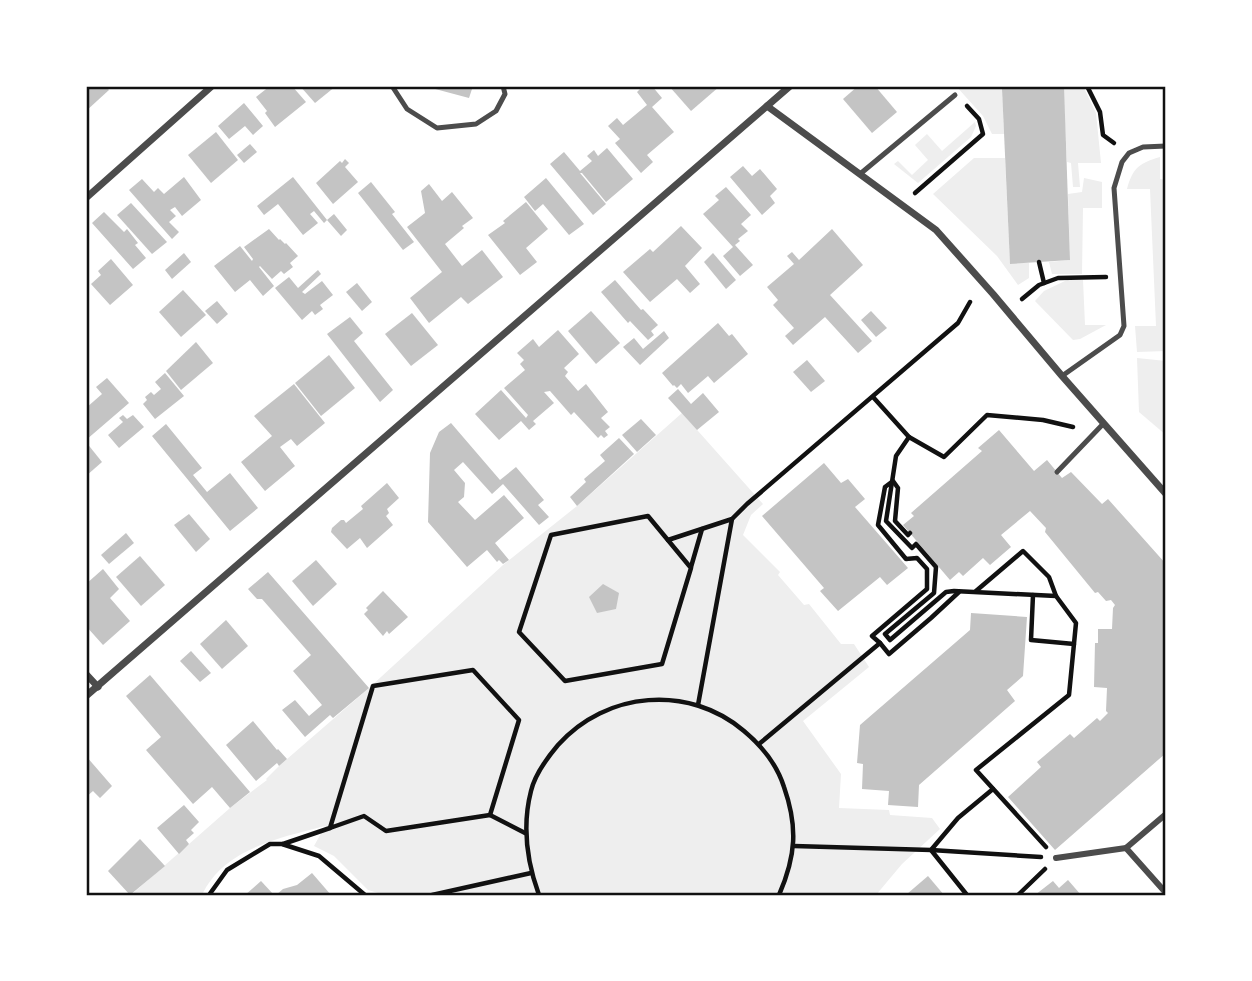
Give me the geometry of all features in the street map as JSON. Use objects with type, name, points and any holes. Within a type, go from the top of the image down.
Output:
[{"type":"street","points":[[86,198],[212,86]]},
{"type":"street","points":[[86,696],[790,86]]},
{"type":"street","points":[[767,106],[936,230],[1166,494]]},
{"type":"street","points":[[86,674],[98,687]]},
{"type":"street","points":[[1056,858],[1126,848],[1166,814]]},
{"type":"street","points":[[1126,848],[1166,893]]},
{"type":"lane","points":[[392,86],[407,109],[437,128],[476,124],[496,111],[505,94],[503,86]]},
{"type":"lane","points":[[860,174],[955,95]]},
{"type":"lane","points":[[1062,376],[1120,335],[1124,326],[1114,188],[1122,162],[1129,153],[1143,147],[1166,146]]},
{"type":"lane","points":[[1057,472],[1104,423]]},
{"type":"path","points":[[1087,86],[1100,112],[1103,135],[1129,153]]},
{"type":"path","points":[[901,205],[983,134],[979,118],[967,106]]},
{"type":"path","points":[[1039,262],[1044,283]]},
{"type":"path","points":[[1022,299],[1044,283],[1058,278],[1120,277]]},
{"type":"path","points":[[668,540],[732,519],[958,323],[970,302]]},
{"type":"path","points":[[873,397],[909,437],[944,457],[987,415],[1043,420],[1073,427]]},
{"type":"path","points":[[909,437],[896,456],[886,521],[912,548],[916,544],[936,567],[934,593],[885,634],[890,640],[946,592],[1056,596]]},
{"type":"path","points":[[892,481],[898,488],[895,521],[908,535],[910,533]]},
{"type":"path","points":[[892,481],[885,487],[878,526],[906,559],[917,558],[927,569],[927,589],[873,636],[889,654],[960,591]]},
{"type":"path","points":[[691,568],[648,516],[551,535],[519,632],[565,681],[662,664],[691,568],[702,529]]},
{"type":"path","points":[[698,705],[732,519]]},
{"type":"path","points":[[975,592],[1023,551],[1049,577],[1056,596],[1076,623],[1069,695],[976,770],[1056,858]]},
{"type":"path","points":[[1032,595],[1031,640],[1074,644]]},
{"type":"path","points":[[760,744],[880,643]]},
{"type":"path","points":[[330,828],[373,686],[473,670],[519,720],[490,815]]},
{"type":"path","points":[[539,895],[531,873],[525,833],[531,789],[546,758],[569,732],[598,713],[630,702],[664,699],[698,705],[732,720],[760,744],[780,775],[792,809],[794,846],[788,874],[779,895]]},
{"type":"path","points":[[931,850],[958,818],[993,789]]},
{"type":"path","points":[[282,844],[364,816],[386,831],[490,815],[525,833]]},
{"type":"path","points":[[209,895],[226,870],[270,844],[282,844],[319,856],[365,895]]},
{"type":"path","points":[[794,846],[931,850],[1056,858]]},
{"type":"path","points":[[931,850],[967,895]]},
{"type":"path","points":[[1018,895],[1056,858]]},
{"type":"path","points":[[432,895],[531,873]]},
{"type":"shaded area","points":[[956,86],[1083,86],[1096,113],[1101,163],[1078,163],[1080,187],[1073,187],[1071,163],[1067,162],[1063,87],[1002,89],[1004,134],[992,134],[983,116]]},
{"type":"shaded area","points":[[975,122],[971,137],[918,183],[894,164],[898,161],[912,175],[928,160],[915,145],[927,134],[942,151]]},
{"type":"shaded area","points":[[1160,157],[1160,179],[1166,180],[1166,351],[1137,352],[1135,326],[1156,326],[1150,189],[1127,189],[1138,167]]},
{"type":"shaded area","points":[[974,158],[1005,158],[1010,263],[1029,263],[1029,278],[1018,285],[997,256],[933,194]]},
{"type":"shaded area","points":[[1084,178],[1102,182],[1102,208],[1083,208],[1082,274],[1052,274],[1049,262],[1070,260],[1068,194],[1082,192]]},
{"type":"shaded area","points":[[1067,280],[1083,280],[1085,325],[1106,325],[1080,339],[1073,340],[1035,301],[1044,291]]},
{"type":"shaded area","points":[[1137,358],[1166,361],[1166,435],[1139,412]]},
{"type":"shaded area","points":[[682,413],[763,504],[751,515],[743,535],[780,572],[778,575],[804,605],[809,604],[841,644],[854,644],[869,667],[803,721],[841,774],[839,808],[889,810],[890,815],[932,818],[940,829],[902,864],[876,895],[385,895],[368,890],[334,856],[314,846],[325,826],[255,847],[224,866],[202,895],[131,895],[230,808],[267,780],[279,766],[503,565],[577,506]]},
{"type":"building","points":[[86,86],[105,86],[109,90],[86,111]]},
{"type":"building","points":[[270,86],[292,86],[306,102],[275,127],[256,97]]},
{"type":"building","points":[[300,86],[336,86],[315,103]]},
{"type":"building","points":[[424,86],[473,86],[469,98]]},
{"type":"building","points":[[643,86],[652,86],[662,98],[652,107],[674,132],[647,155],[653,162],[641,173],[615,143],[620,139],[608,126],[617,118],[623,125],[647,105],[637,92]]},
{"type":"building","points":[[669,86],[720,86],[691,111]]},
{"type":"building","points":[[858,86],[875,86],[897,112],[872,133],[843,99]]},
{"type":"building","points":[[1064,87],[1070,260],[1010,264],[1002,89]]},
{"type":"building","points":[[244,103],[263,126],[253,135],[245,126],[229,139],[218,126]]},
{"type":"building","points":[[216,132],[238,160],[211,183],[188,155]]},
{"type":"building","points":[[250,144],[257,152],[244,163],[237,155]]},
{"type":"building","points":[[607,148],[633,179],[606,202],[580,173],[606,204],[593,215],[550,164],[564,152],[580,171],[592,161],[587,156],[594,150],[598,156]]},
{"type":"building","points":[[345,159],[349,163],[345,167],[358,182],[333,204],[316,183]]},
{"type":"building","points":[[743,166],[752,176],[760,169],[777,189],[770,196],[775,203],[762,215],[730,177]]},
{"type":"building","points":[[184,177],[201,200],[182,216],[175,207],[170,210],[176,216],[169,222],[179,232],[172,239],[129,190],[142,179],[154,192],[158,188],[164,194]]},
{"type":"building","points":[[293,177],[327,220],[324,223],[314,211],[310,214],[318,223],[303,235],[278,204],[264,215],[257,206]]},
{"type":"building","points":[[546,178],[584,224],[569,235],[543,204],[535,211],[524,197]]},
{"type":"building","points":[[371,182],[414,242],[403,250],[358,193]]},
{"type":"building","points":[[429,184],[442,201],[452,192],[473,218],[445,244],[462,266],[482,250],[503,277],[468,304],[461,297],[429,323],[410,298],[442,272],[407,227],[425,213],[421,191]]},
{"type":"building","points":[[726,187],[751,215],[741,224],[748,231],[735,245],[753,265],[740,276],[723,256],[733,247],[703,214],[719,200],[715,196]]},
{"type":"building","points":[[526,202],[548,229],[526,248],[537,262],[520,275],[488,235]]},
{"type":"building","points":[[131,203],[167,242],[152,254],[117,215]]},
{"type":"building","points":[[104,212],[124,232],[127,229],[146,258],[133,269],[92,223]]},
{"type":"building","points":[[334,214],[347,230],[341,236],[327,220]]},
{"type":"building","points":[[681,226],[702,248],[685,266],[700,284],[690,293],[677,279],[650,302],[623,272],[650,249],[653,252]]},
{"type":"building","points":[[269,229],[298,256],[290,263],[293,267],[284,274],[281,271],[272,279],[260,266],[274,286],[263,296],[250,280],[235,292],[214,266],[240,246],[252,261],[244,247]]},
{"type":"building","points":[[832,229],[863,265],[830,295],[872,341],[858,353],[825,317],[793,345],[785,336],[794,328],[773,305],[778,300],[767,287],[794,264],[787,256],[792,252],[799,260]]},
{"type":"building","points":[[184,253],[191,262],[172,279],[165,270]]},
{"type":"building","points":[[713,253],[736,280],[726,289],[704,262]]},
{"type":"building","points":[[111,259],[133,285],[110,305],[91,284],[101,275],[98,271]]},
{"type":"building","points":[[318,270],[321,274],[302,292],[305,294],[322,281],[333,295],[320,305],[323,309],[315,315],[312,311],[302,320],[275,288],[289,277],[298,288]]},
{"type":"building","points":[[615,280],[658,325],[651,331],[654,335],[648,340],[630,321],[628,323],[601,292]]},
{"type":"building","points":[[357,283],[372,302],[362,311],[346,292]]},
{"type":"building","points":[[183,290],[206,315],[181,337],[159,312]]},
{"type":"building","points":[[217,301],[228,314],[217,324],[205,311]]},
{"type":"building","points":[[591,311],[620,343],[596,364],[568,331]]},
{"type":"building","points":[[871,311],[887,328],[876,337],[861,320]]},
{"type":"building","points":[[412,313],[438,345],[411,366],[385,334]]},
{"type":"building","points":[[350,317],[363,333],[354,341],[393,390],[380,402],[327,334]]},
{"type":"building","points":[[718,323],[729,336],[732,334],[748,354],[714,383],[708,376],[688,393],[681,384],[677,388],[673,386],[662,373]]},
{"type":"building","points":[[558,330],[579,354],[564,368],[568,372],[565,376],[578,391],[586,384],[608,412],[601,418],[610,427],[605,431],[608,435],[598,438],[574,412],[571,415],[550,391],[544,392],[554,403],[533,421],[536,424],[529,430],[521,421],[499,440],[475,414],[501,390],[526,418],[528,415],[504,388],[525,370],[520,364],[524,360],[517,353],[533,339],[539,347]]},
{"type":"building","points":[[664,331],[669,338],[640,365],[623,347],[634,338],[643,349]]},
{"type":"building","points":[[196,342],[213,363],[181,390],[166,371]]},
{"type":"building","points":[[329,355],[355,388],[321,416],[295,383]]},
{"type":"building","points":[[807,360],[825,381],[811,392],[793,372]]},
{"type":"building","points":[[165,373],[184,396],[155,419],[143,404],[147,400],[145,397],[151,392],[154,395],[161,389],[155,382]]},
{"type":"building","points":[[107,378],[129,403],[86,440],[86,408],[102,394],[96,387]]},
{"type":"building","points":[[294,384],[325,423],[297,446],[291,439],[280,447],[295,466],[265,491],[241,462],[272,436],[254,416]]},
{"type":"building","points":[[678,389],[691,404],[703,393],[719,412],[697,430],[668,398]]},
{"type":"building","points":[[123,415],[127,419],[133,415],[144,427],[119,448],[108,435],[123,422],[119,418]]},
{"type":"building","points":[[641,419],[656,435],[637,452],[622,435]]},
{"type":"building","points":[[451,423],[500,480],[516,467],[544,500],[538,505],[549,517],[539,525],[503,484],[492,494],[463,462],[454,470],[465,483],[464,497],[458,502],[475,520],[504,495],[524,518],[495,543],[509,560],[503,564],[499,560],[497,562],[487,550],[467,567],[428,522],[430,453],[439,432]]},
{"type":"building","points":[[166,424],[202,468],[193,475],[207,492],[230,473],[258,508],[230,531],[152,436]]},
{"type":"building","points":[[999,430],[1034,471],[1047,460],[1062,478],[1071,472],[1102,504],[1108,499],[1166,564],[1166,753],[1055,850],[1008,797],[1041,767],[1037,762],[1070,734],[1074,738],[1097,718],[1100,721],[1108,713],[1107,688],[1094,687],[1095,643],[1098,643],[1098,629],[1112,629],[1115,605],[1111,600],[1106,601],[1098,592],[1095,593],[1030,511],[1001,535],[1011,547],[990,565],[983,558],[963,576],[959,572],[950,580],[903,525],[914,516],[911,513],[982,451],[978,448]]},
{"type":"building","points":[[619,438],[634,454],[577,506],[570,497],[586,482],[584,479],[605,461],[600,455]]},
{"type":"building","points":[[86,442],[102,462],[86,476]]},
{"type":"building","points":[[824,463],[841,483],[848,479],[865,499],[855,507],[908,568],[887,585],[880,577],[838,611],[820,591],[824,588],[762,516]]},
{"type":"building","points":[[387,483],[399,498],[387,509],[389,513],[386,516],[393,525],[367,548],[360,538],[347,549],[331,532],[332,528],[341,520],[346,523]]},
{"type":"building","points":[[189,514],[210,539],[196,552],[174,525]]},
{"type":"building","points":[[126,533],[134,543],[109,564],[101,555]]},
{"type":"building","points":[[140,556],[165,585],[141,606],[116,577]]},
{"type":"building","points":[[316,560],[337,584],[313,606],[292,581]]},
{"type":"building","points":[[103,569],[119,589],[110,598],[130,621],[103,645],[86,626],[86,584]]},
{"type":"building","points":[[268,572],[369,688],[333,718],[330,715],[305,737],[282,710],[295,700],[309,716],[322,705],[293,671],[311,655],[262,599],[257,599],[248,589]]},
{"type":"building","points":[[603,584],[619,593],[616,609],[597,613],[589,597]]},
{"type":"building","points":[[383,591],[408,617],[383,636],[364,614],[368,610],[366,608]]},
{"type":"building","points":[[971,613],[1027,617],[1023,676],[1007,690],[1015,701],[919,785],[918,807],[888,805],[889,791],[862,789],[863,764],[857,763],[860,725],[970,630]]},
{"type":"building","points":[[226,620],[248,646],[222,669],[200,644]]},
{"type":"building","points":[[191,651],[211,673],[200,682],[180,661]]},
{"type":"building","points":[[150,675],[250,792],[230,808],[212,787],[193,804],[146,750],[161,737],[126,696]]},
{"type":"building","points":[[253,721],[287,759],[279,766],[277,763],[256,781],[226,745]]},
{"type":"building","points":[[86,756],[112,786],[100,798],[93,791],[86,797]]},
{"type":"building","points":[[184,805],[199,822],[191,830],[194,833],[186,840],[189,844],[179,854],[157,828]]},
{"type":"building","points":[[140,839],[165,866],[130,895],[108,871]]},
{"type":"building","points":[[312,873],[331,895],[276,895],[283,889],[297,885]]},
{"type":"building","points":[[928,876],[944,895],[907,894]]},
{"type":"building","points":[[1068,880],[1081,895],[1035,895],[1053,881],[1059,888]]},
{"type":"building","points":[[261,881],[274,895],[245,895]]}]
